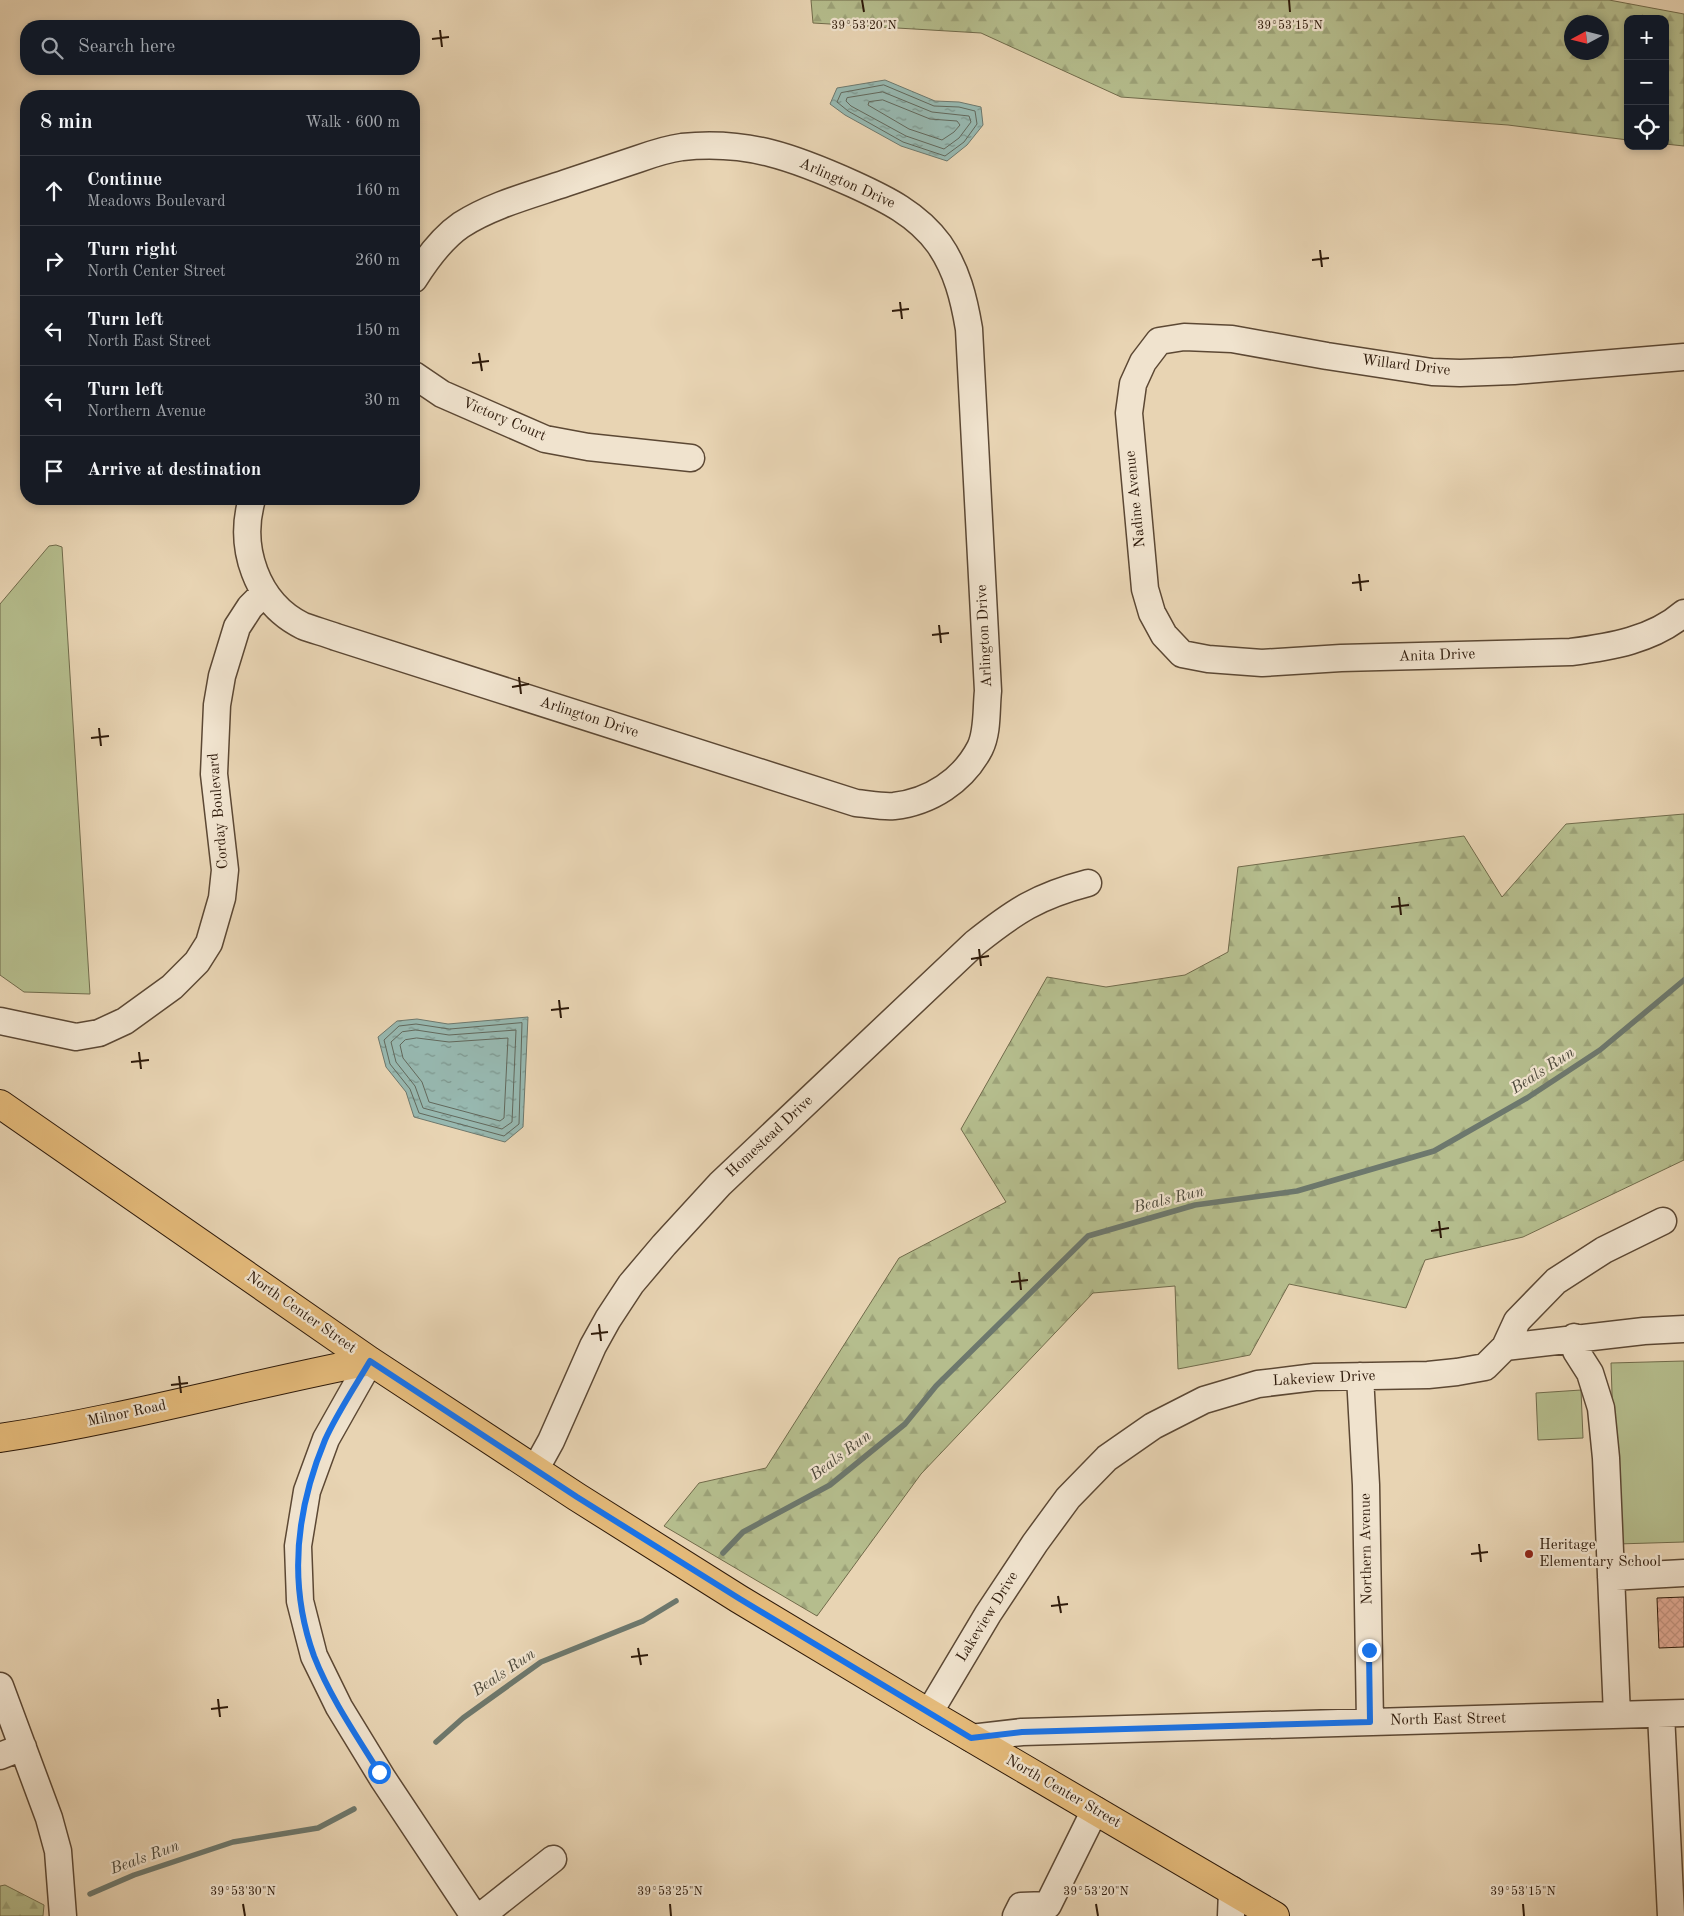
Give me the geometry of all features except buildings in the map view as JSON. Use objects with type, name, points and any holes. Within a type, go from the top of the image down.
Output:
[{"type":"main road","name":"North Center Street","points":[[0,1104],[370,1361],[535,1470],[740,1599],[1095,1810],[1232,1903],[1275,1916]]},
{"type":"main road","name":"Milnor Road","points":[[0,1438],[131,1414],[290,1376],[370,1361]]},
{"type":"street","name":"Arlington Drive","points":[[251,505],[247,525],[248,551],[253,572],[264,593],[284,613],[302,625],[856,803],[892,806],[920,801],[946,788],[968,766],[981,747],[986,723],[988,691],[969,329],[958,281],[949,259],[938,242],[911,215],[891,202],[816,168],[778,154],[742,147],[681,147],[662,151],[604,170],[484,212],[460,226],[442,243],[420,271]]},
{"type":"street","name":"Willard Drive","points":[[1159,341],[1184,337],[1232,339],[1432,372],[1460,373],[1514,371],[1684,357]]},
{"type":"street","name":"Nadine Avenue","points":[[1159,341],[1143,362],[1133,384],[1129,414],[1130,441],[1134,464],[1145,589],[1152,613],[1164,635],[1182,654]]},
{"type":"street","name":"Victory Court","points":[[420,379],[442,394],[545,439],[588,447],[691,458]]},
{"type":"street","name":"Corday Boulevard","points":[[0,1021],[76,1037],[99,1033],[124,1021],[172,987],[197,962],[209,943],[222,898],[225,870],[214,774],[217,705],[222,676],[237,627],[250,607],[264,593]]},
{"type":"street","name":"Anita Drive","points":[[1182,654],[1223,661],[1262,663],[1342,658],[1571,652],[1606,647],[1655,632],[1684,613]]},
{"type":"street","name":"Homestead Drive","points":[[535,1470],[551,1441],[590,1353],[608,1319],[631,1284],[720,1184],[976,943],[1006,919],[1031,903],[1058,891],[1088,883]]},
{"type":"street","name":"Lakeview Drive","points":[[929,1713],[988,1614],[1035,1543],[1068,1498],[1107,1458],[1153,1426],[1204,1400],[1258,1384],[1315,1377],[1428,1375],[1485,1367],[1505,1347],[1517,1321],[1556,1281],[1604,1250],[1663,1221]]},
{"type":"street","points":[[1505,1347],[1574,1337],[1644,1330],[1684,1329]]},
{"type":"street","points":[[1574,1337],[1576,1351],[1590,1373],[1600,1408],[1606,1458],[1617,1715]]},
{"type":"street","points":[[370,1361],[326,1439],[306,1491],[298,1546],[300,1601],[314,1656],[339,1707],[383,1779],[474,1916]]},
{"type":"street","name":"Northern Avenue","points":[[1360,1376],[1366,1486],[1370,1722]]},
{"type":"street","points":[[1611,1577],[1684,1573]]},
{"type":"street","points":[[0,1686],[12,1751],[49,1818],[58,1851],[63,1916]]},
{"type":"street","points":[[1671,1916],[1673,1713]]},
{"type":"street","name":"North East Street","points":[[971,1738],[1022,1732],[1673,1713]]},
{"type":"street","points":[[1016,1916],[1021,1906],[1057,1910],[1095,1810]]},
{"type":"street","points":[[481,1916],[553,1859]]},
{"type":"green space","points":[[811,0],[1609,0],[1684,14],[1684,146],[1669,144],[1669,15],[1624,15],[1624,140],[1508,125],[1121,97],[981,33],[813,23]]},
{"type":"green space","points":[[56,545],[62,547],[90,994],[24,992],[0,975],[0,604],[49,546]]},
{"type":"green space","points":[[1684,814],[1684,1160],[1523,1237],[1425,1260],[1406,1308],[1289,1284],[1250,1355],[1178,1369],[1175,1286],[1093,1293],[921,1474],[817,1616],[664,1526],[699,1483],[766,1468],[899,1258],[1006,1202],[961,1129],[1047,977],[1106,987],[1185,975],[1228,952],[1238,867],[1464,836],[1502,897],[1566,824]]},
{"type":"green space","points":[[1684,1361],[1684,1542],[1617,1544],[1611,1363]]},
{"type":"green space","points":[[1581,1390],[1583,1438],[1538,1440],[1536,1393]]},
{"type":"green space","points":[[5,1885],[44,1905],[43,1916],[0,1916],[0,1886]]},
{"type":"water","points":[[885,80],[935,101],[959,102],[981,107],[983,125],[967,145],[947,161],[901,146],[845,115],[830,104],[837,88]]},
{"type":"water","points":[[528,1017],[523,1127],[505,1142],[414,1117],[406,1092],[386,1067],[378,1037],[397,1021],[417,1019],[448,1024]]},
{"type":"waterway","name":"Beals Run","points":[[723,1553],[743,1532],[830,1485],[905,1424],[936,1386],[1088,1236],[1195,1205],[1297,1191],[1434,1151],[1527,1098],[1600,1050],[1684,980]]},
{"type":"waterway","name":"Beals Run","points":[[436,1742],[463,1718],[541,1662],[643,1621],[676,1601]]},
{"type":"waterway","name":"Beals Run","points":[[90,1894],[134,1875],[233,1842],[318,1828],[354,1809]]},
{"type":"place","name":"Heritage Elementary School","points":[[1529,1554]]},
{"type":"route","points":[[379,1772],[339,1707],[314,1656],[300,1601],[298,1546],[306,1491],[326,1439],[370,1361],[577,1497],[740,1599],[971,1738],[1022,1732],[1370,1722],[1369,1650]]}]
